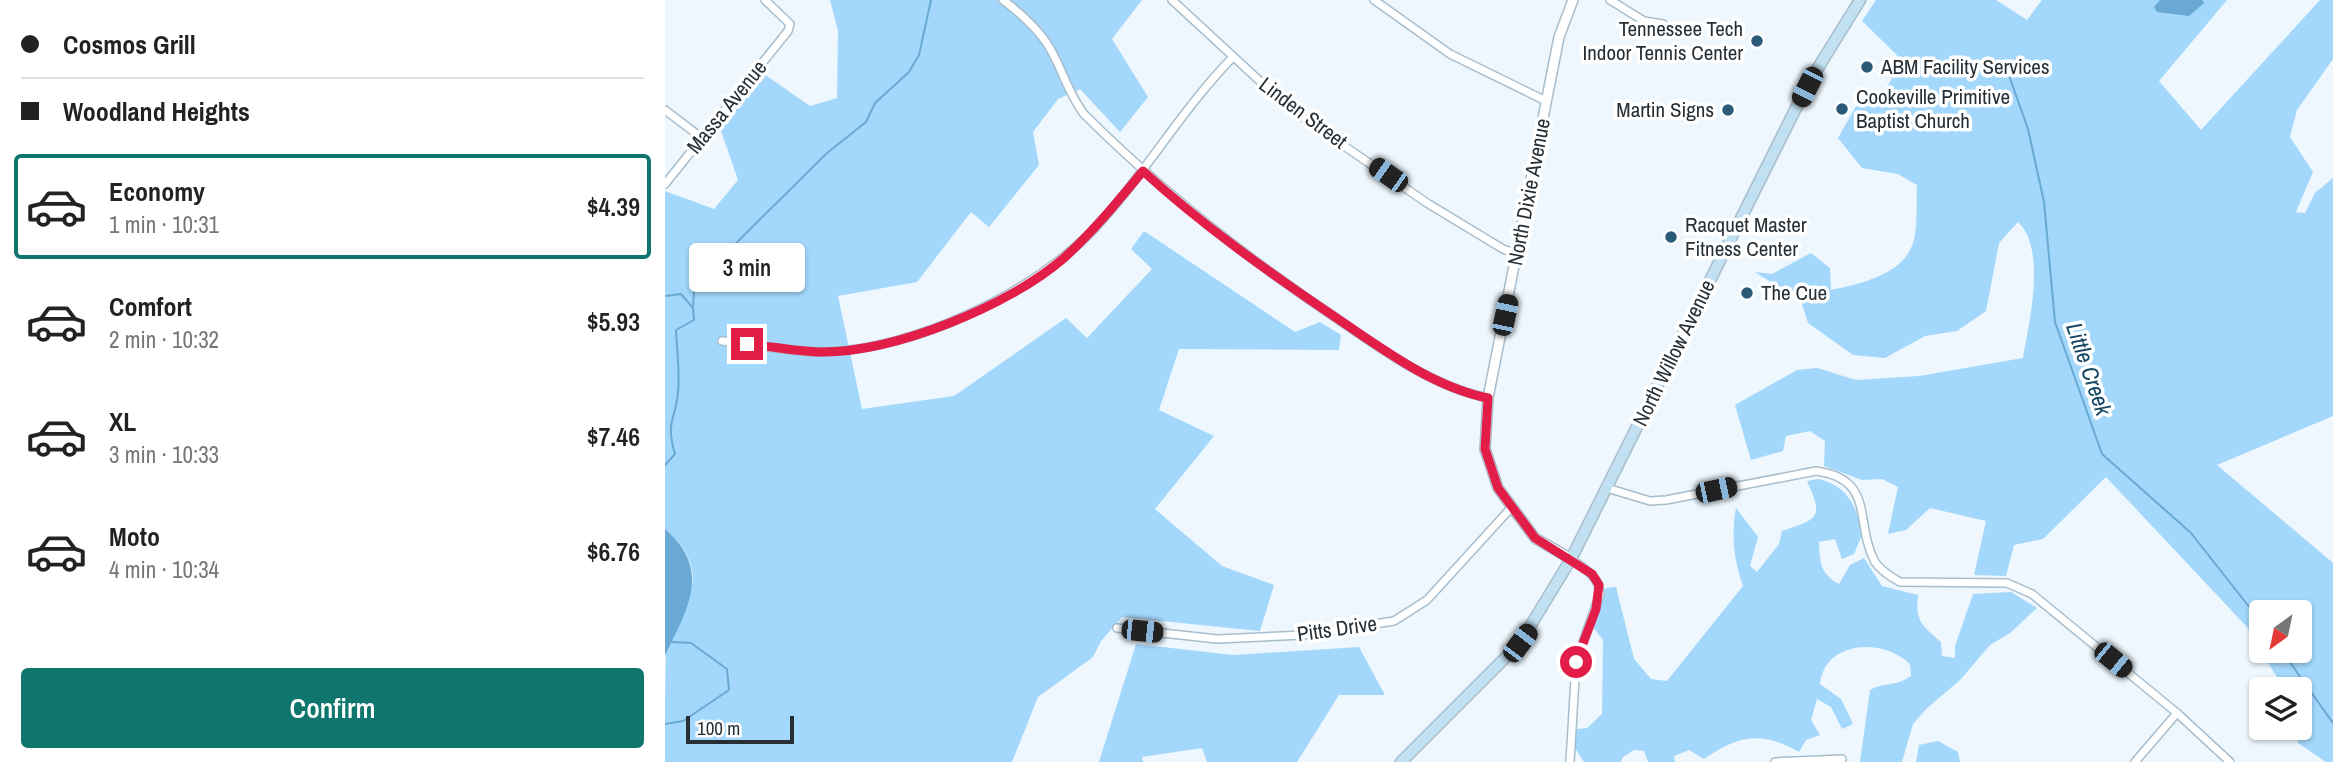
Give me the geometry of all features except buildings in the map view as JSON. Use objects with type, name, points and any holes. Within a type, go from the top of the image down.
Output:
[{"type":"main road","name":"North Willow Avenue","points":[[1401,762],[1520,643],[1571,559],[1808,84],[1860,0]]},
{"type":"street","name":"Massa Avenue","points":[[665,184],[788,31],[790,24],[786,17],[767,0]]},
{"type":"street","points":[[1003,0],[1026,18],[1047,43],[1072,97],[1084,114],[1143,171],[1209,228],[1392,356],[1452,387],[1488,398]]},
{"type":"street","name":"Linden Street","points":[[1172,0],[1289,108],[1427,203],[1503,249],[1517,254]]},
{"type":"street","points":[[1374,0],[1450,54],[1546,101]]},
{"type":"street","name":"North Dixie Avenue","points":[[1571,559],[1535,538],[1498,488],[1486,457],[1488,398],[1559,37],[1573,0]]},
{"type":"street","points":[[1610,0],[1644,21],[1663,24]]},
{"type":"street","points":[[722,341],[822,352],[918,334],[950,323],[1033,281],[1093,230],[1143,171],[1209,82],[1233,57]]},
{"type":"street","points":[[665,110],[702,138]]},
{"type":"street","points":[[1608,488],[1650,501],[1816,471],[1836,474],[1852,485],[1860,504],[1875,561],[1885,573],[1900,582],[1918,584],[2007,583],[2032,594],[2177,713],[2230,762]]},
{"type":"street","name":"Pitts Drive","points":[[1117,628],[1217,639],[1304,635],[1394,621],[1427,600],[1511,508]]},
{"type":"street","points":[[1570,762],[1576,662],[1600,594],[1599,585],[1592,574],[1571,559]]},
{"type":"street","points":[[2134,762],[2177,713]]},
{"type":"street","points":[[1775,762],[1842,759]]},
{"type":"shaded area","points":[[830,0],[1142,0],[1112,39],[1148,97],[1120,132],[1080,89],[1058,99],[1033,132],[1039,165],[989,227],[971,212],[917,282],[838,296],[862,409],[954,396],[1066,318],[1087,338],[1152,269],[1131,249],[1144,231],[1295,332],[1320,322],[1341,335],[1339,350],[1179,349],[1159,410],[1214,436],[1155,509],[1222,566],[1274,585],[1260,631],[1122,617],[1101,641],[1093,657],[1038,697],[1012,762],[665,762],[666,654],[686,605],[693,576],[690,561],[681,546],[665,529],[665,191],[714,209],[738,180],[720,128],[764,74],[810,106],[837,98],[838,31]]},
{"type":"shaded area","points":[[1876,0],[1996,0],[2027,20],[2042,0],[2227,0],[2159,81],[2201,130],[2320,0],[2333,0],[2333,59],[2297,110],[2290,137],[2313,172],[2296,212],[2305,213],[2315,193],[2333,178],[2333,416],[2217,465],[2333,563],[2333,762],[2326,762],[2298,743],[2298,740],[2312,740],[2312,677],[2277,677],[2268,663],[2312,663],[2312,600],[2249,600],[2249,630],[2106,477],[2043,539],[2014,545],[2006,576],[1974,575],[1986,521],[1930,508],[1906,530],[1888,534],[1898,487],[1882,479],[1862,480],[1824,466],[1825,441],[1810,431],[1786,436],[1783,451],[1751,460],[1735,405],[1797,370],[1817,368],[1856,380],[1919,376],[2023,358],[2032,307],[2034,268],[2027,234],[2018,222],[1999,243],[1986,311],[1957,331],[1925,336],[1885,358],[1853,355],[1808,323],[1801,301],[1755,272],[1772,274],[1811,253],[1830,268],[1831,290],[1881,275],[1902,261],[1910,251],[1916,226],[1917,185],[1898,174],[1862,168],[1838,138],[1856,106],[1875,98],[1886,88],[1893,74],[1897,55],[1862,21]]},
{"type":"shaded area","points":[[2160,0],[2202,0],[2204,3],[2189,16],[2157,12],[2154,7]]},
{"type":"shaded area","points":[[1819,479],[1838,487],[1850,500],[1862,535],[1854,554],[1842,559],[1835,539],[1819,542],[1825,572],[1839,584],[1850,565],[1864,558],[1882,586],[1918,595],[1919,617],[1925,627],[1941,642],[1942,656],[1955,658],[1955,646],[1973,594],[2011,592],[2037,608],[2010,633],[1990,645],[1960,680],[1926,709],[1913,724],[1902,762],[1860,762],[1870,690],[1911,676],[1910,664],[1899,656],[1871,647],[1844,651],[1832,659],[1824,669],[1820,684],[1841,699],[1853,724],[1842,729],[1831,707],[1817,699],[1811,720],[1820,735],[1806,740],[1799,752],[1773,741],[1751,739],[1728,745],[1704,759],[1689,750],[1674,756],[1675,762],[1648,762],[1644,751],[1634,750],[1623,757],[1621,762],[1584,762],[1575,748],[1576,729],[1587,728],[1602,714],[1603,640],[1592,626],[1606,588],[1616,587],[1634,659],[1651,679],[1667,681],[1743,586],[1734,548],[1736,508],[1758,537],[1750,566],[1757,572],[1779,544],[1782,531],[1810,520],[1814,515],[1815,503],[1807,481]]},
{"type":"shaded area","points":[[665,529],[680,545],[692,575],[687,606],[665,656]]},
{"type":"shaded area","points":[[1136,644],[1233,655],[1359,647],[1385,695],[1339,695],[1297,762],[1207,762],[1202,748],[1142,757],[1143,762],[1099,762]]},
{"type":"shaded area","points":[[1938,741],[1958,752],[1960,762],[1916,762],[1919,745]]},
{"type":"waterway","points":[[693,308],[694,291],[710,269],[827,153],[866,122],[875,103],[909,72],[919,55],[931,0]]},
{"type":"waterway","name":"Little Creek","points":[[2006,67],[2028,129],[2044,202],[2055,322],[2102,454],[2191,533],[2249,607]]},
{"type":"waterway","points":[[665,296],[681,294],[693,308],[694,320],[676,330],[679,384],[671,427],[675,454],[665,465]]},
{"type":"waterway","points":[[665,724],[683,721],[729,690],[727,669],[691,643],[672,642]]},
{"type":"waterway","name":"Little Creek","points":[[2290,663],[2333,723]]},
{"type":"place","name":"Tennessee Tech Indoor Tennis Center","points":[[1757,41]]},
{"type":"place","name":"ABM Facility Services","points":[[1867,67]]},
{"type":"place","name":"Cookeville Primitive Baptist Church","points":[[1842,109]]},
{"type":"place","name":"Martin Signs","points":[[1728,110]]},
{"type":"place","name":"Racquet Master Fitness Center","points":[[1671,237]]},
{"type":"place","name":"The Cue","points":[[1747,293]]},
{"type":"route","points":[[747,344],[822,352],[918,334],[950,323],[1033,281],[1048,270],[1093,230],[1143,171],[1209,228],[1392,356],[1452,387],[1488,398],[1485,449],[1498,488],[1535,538],[1592,574],[1599,585],[1600,594],[1596,609],[1582,640],[1576,662]]}]
